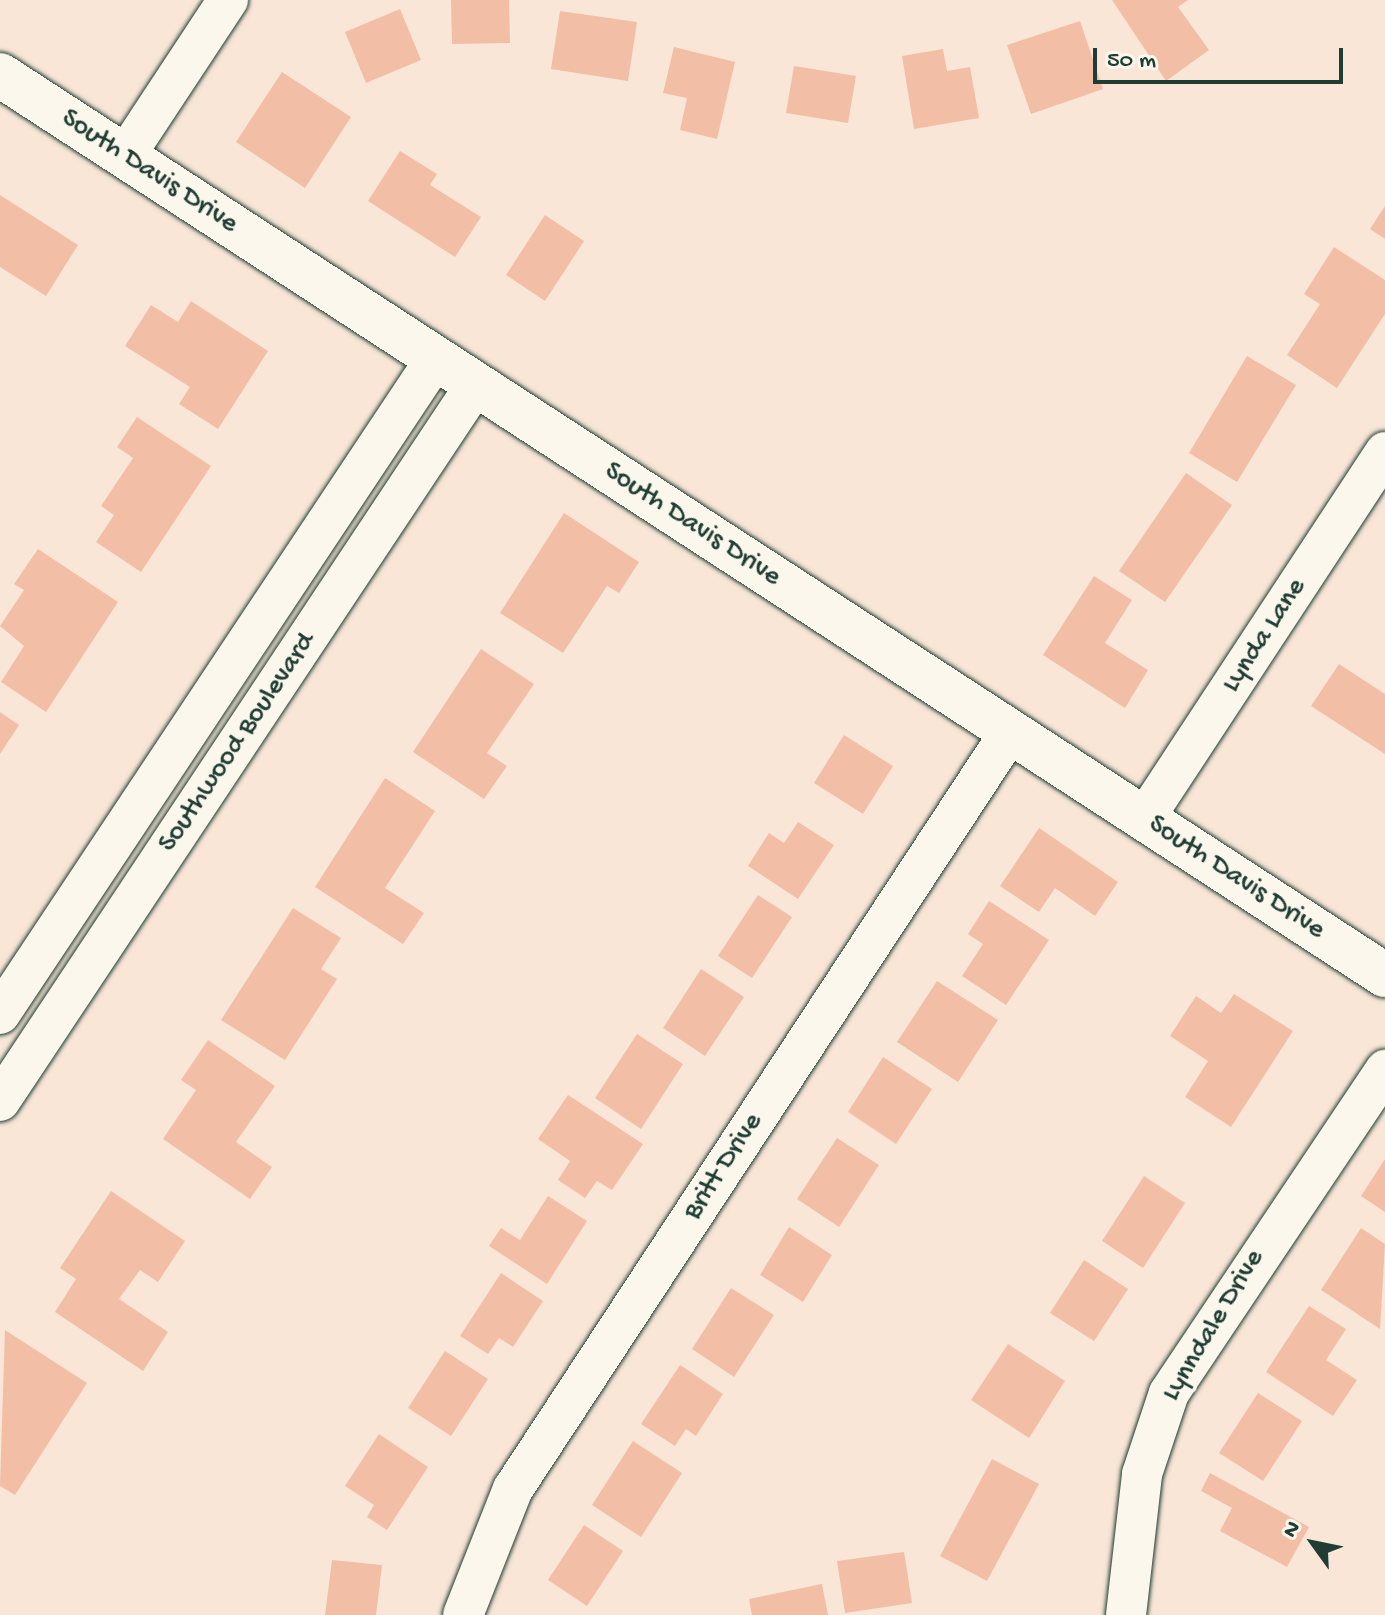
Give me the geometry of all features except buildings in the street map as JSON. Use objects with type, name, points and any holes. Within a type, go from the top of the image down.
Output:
[{"type":"street","points":[[125,156],[228,0]]},
{"type":"street","name":"South Davis Drive","points":[[0,75],[1385,975]]},
{"type":"street","name":"Southwood Boulevard","points":[[0,1014],[436,358]]},
{"type":"street","name":"Southwood Boulevard","points":[[0,1101],[476,384]]},
{"type":"street","name":"Lynda Lane","points":[[1144,819],[1385,452]]},
{"type":"street","name":"Britt Drive","points":[[463,1615],[513,1489],[1010,732]]},
{"type":"street","name":"Lynndale Drive","points":[[1126,1615],[1142,1474],[1169,1393],[1385,1070]]}]
